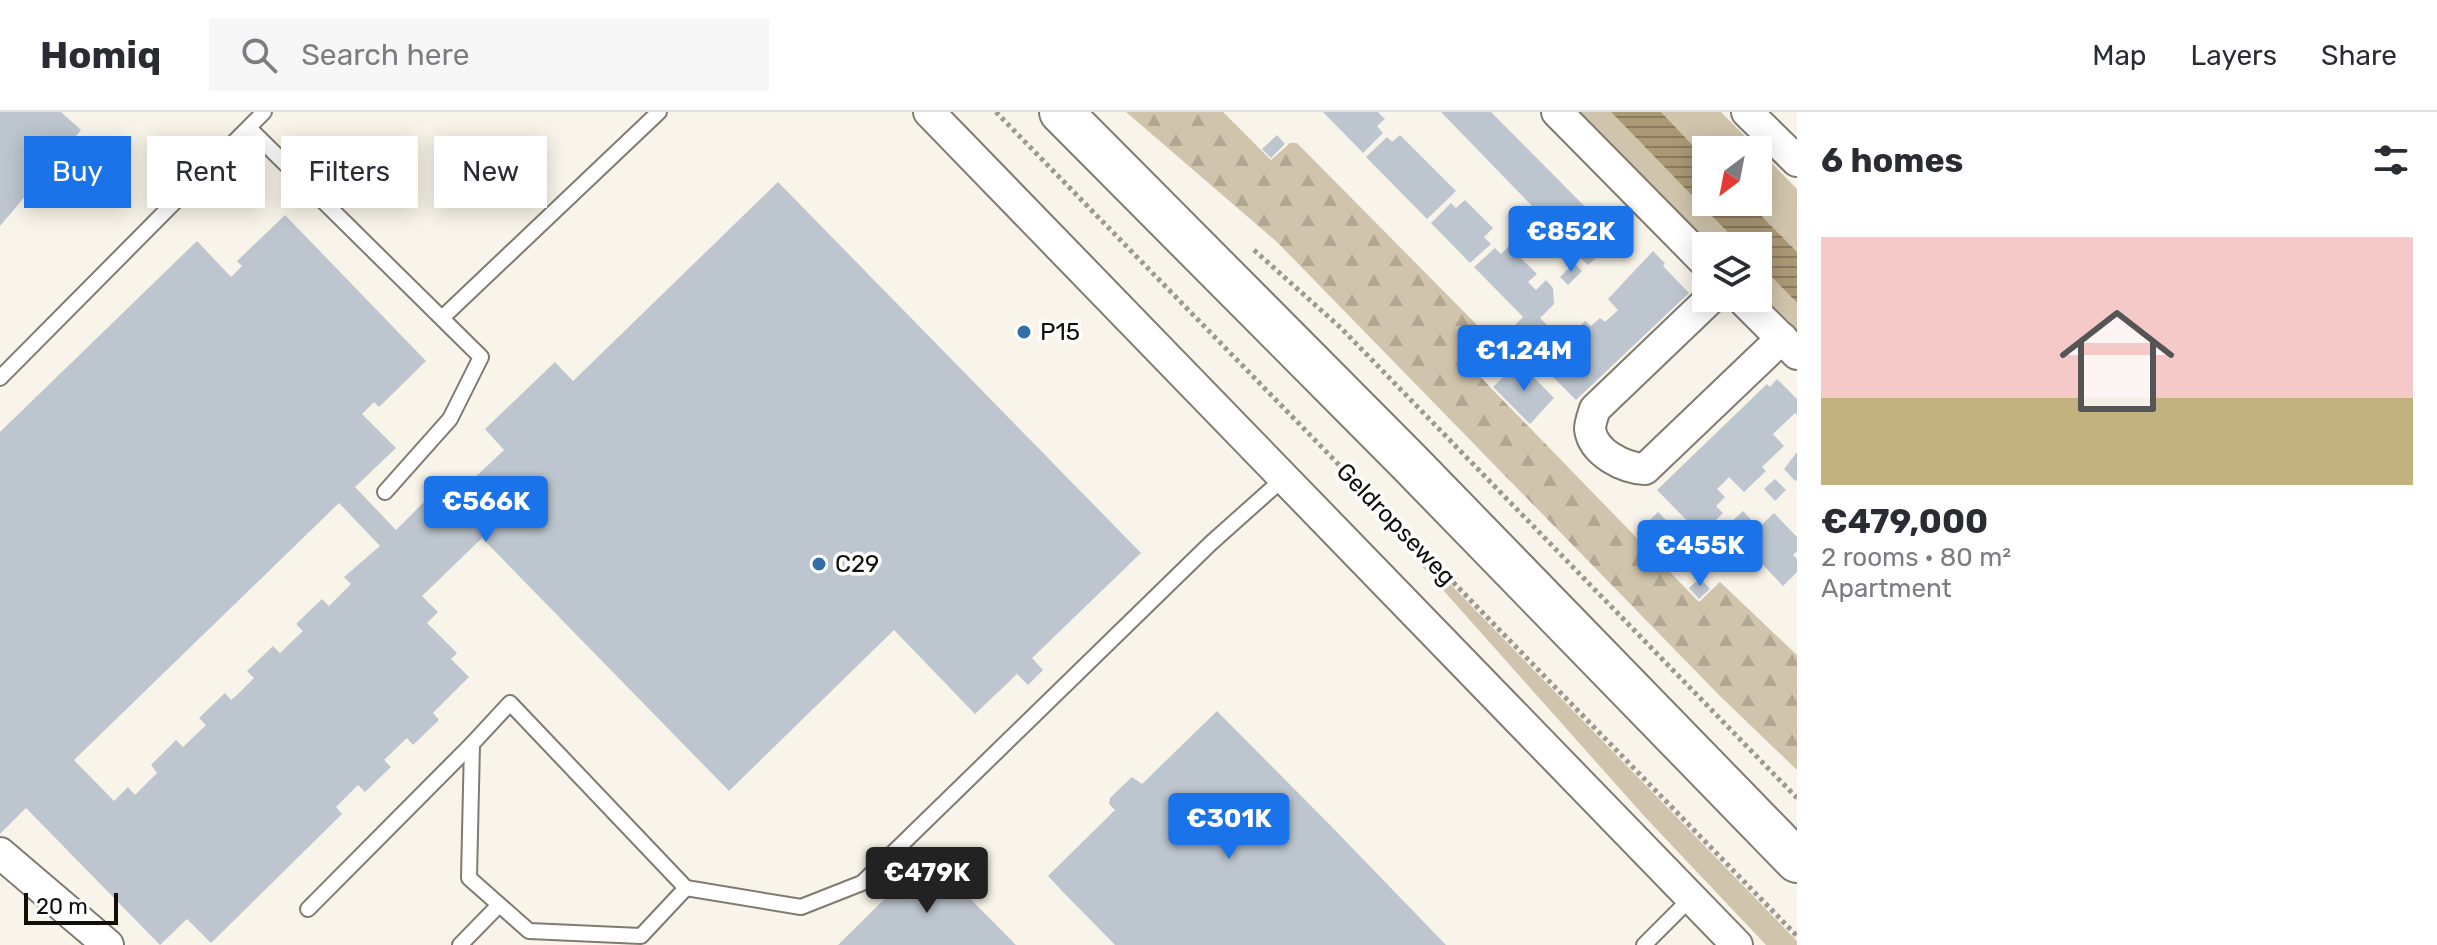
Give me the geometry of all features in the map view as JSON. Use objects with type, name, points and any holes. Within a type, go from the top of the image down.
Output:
[{"type":"main road","points":[[1061,112],[1408,461],[1797,861]]},
{"type":"street","points":[[929,112],[1737,945]]},
{"type":"street","points":[[1557,112],[1692,249]]},
{"type":"street","points":[[1747,112],[1797,161]]},
{"type":"street","points":[[1696,312],[1595,409],[1590,429],[1598,445],[1614,460],[1630,468],[1645,469],[1789,346],[1755,312]]},
{"type":"street","points":[[0,853],[108,945]]},
{"type":"lane","points":[[0,378],[264,112]]},
{"type":"lane","points":[[443,317],[659,112]]},
{"type":"lane","points":[[249,128],[481,357],[450,419],[385,492]]},
{"type":"lane","points":[[308,909],[510,703],[686,888],[801,907],[862,883],[1211,543],[1285,477]]},
{"type":"lane","points":[[472,744],[469,878],[529,931],[637,940],[686,888]]},
{"type":"lane","points":[[1644,945],[1691,898]]},
{"type":"lane","points":[[460,945],[499,905]]},
{"type":"path","name":"Geldropseweg","points":[[996,112],[1797,936]]},
{"type":"path","points":[[1247,244],[1341,328],[1797,798]]},
{"type":"green space","points":[[1126,112],[1223,112],[1271,160],[1290,143],[1297,143],[1481,329],[1480,337],[1460,356],[1699,602],[1720,582],[1797,655],[1797,770],[1720,696],[1277,242]]},
{"type":"green space","points":[[1569,112],[1611,112],[1692,195],[1692,216],[1712,216],[1727,232],[1692,232]]},
{"type":"green space","points":[[1661,112],[1721,112],[1745,136],[1692,136],[1692,144]]},
{"type":"green space","points":[[1772,164],[1797,189],[1797,252],[1762,216],[1772,216]]},
{"type":"green space","points":[[1772,277],[1797,303],[1797,346],[1769,312],[1772,312]]},
{"type":"green space","points":[[1424,557],[1797,941],[1797,945],[1766,945],[1645,817],[1419,563]]},
{"type":"shaded area","points":[[1611,112],[1661,112],[1692,144],[1692,195]]},
{"type":"shaded area","points":[[1712,216],[1762,216],[1797,252],[1797,303],[1772,277],[1772,232],[1727,232]]},
{"type":"building","points":[[0,112],[61,112],[81,130],[76,136],[24,136],[24,198],[0,226]]},
{"type":"building","points":[[1323,112],[1378,112],[1385,119],[1377,126],[1383,133],[1363,153]]},
{"type":"building","points":[[1441,112],[1491,112],[1603,225],[1566,261],[1544,237],[1535,246],[1514,224],[1532,206]]},
{"type":"building","points":[[1277,135],[1285,144],[1271,158],[1262,149]]},
{"type":"building","points":[[1400,135],[1456,191],[1427,219],[1366,157],[1387,137],[1392,142]]},
{"type":"building","name":"C29","points":[[778,182],[1141,553],[1032,658],[1043,670],[1028,685],[1017,674],[975,714],[894,630],[729,791],[482,538],[422,596],[438,612],[427,623],[457,653],[451,659],[469,677],[433,713],[439,720],[413,745],[407,738],[384,760],[391,767],[365,792],[358,785],[336,807],[342,814],[211,943],[187,919],[160,945],[26,808],[0,834],[0,432],[197,241],[231,277],[242,266],[237,261],[285,215],[426,361],[379,407],[374,402],[362,414],[396,448],[355,487],[396,530],[436,490],[448,503],[504,450],[485,429],[555,362],[573,381]],"holes":[[[339,503],[380,546],[344,577],[351,584],[329,606],[322,599],[296,624],[303,631],[280,653],[273,646],[247,671],[254,678],[237,695],[231,700],[225,693],[199,718],[206,725],[183,747],[176,740],[151,765],[157,773],[135,795],[128,787],[114,801],[74,760]]]},
{"type":"building","points":[[1465,200],[1493,228],[1484,237],[1491,244],[1470,263],[1431,223],[1451,203],[1456,208]]},
{"type":"building","points":[[1619,218],[1631,230],[1610,250],[1599,238]]},
{"type":"building","points":[[1595,242],[1604,251],[1588,265],[1579,257]]},
{"type":"building","points":[[1509,246],[1537,274],[1528,282],[1536,290],[1546,280],[1553,288],[1554,304],[1540,318],[1550,328],[1525,348],[1509,331],[1523,317],[1474,267],[1495,248],[1501,254]]},
{"type":"building","points":[[1653,251],[1689,293],[1576,400],[1540,364],[1585,321],[1591,326],[1600,318],[1605,322],[1618,310],[1608,299]]},
{"type":"building","points":[[1574,263],[1582,271],[1568,285],[1560,277]]},
{"type":"building","points":[[1481,344],[1490,354],[1475,368],[1466,359]]},
{"type":"building","points":[[1519,362],[1554,398],[1530,424],[1493,387]]},
{"type":"building","points":[[1777,379],[1797,399],[1797,415],[1795,413],[1773,434],[1784,446],[1762,467],[1766,471],[1744,492],[1729,477],[1717,489],[1725,497],[1716,506],[1723,513],[1701,535],[1657,490],[1767,384],[1770,387]]},
{"type":"building","points":[[1797,452],[1797,480],[1795,481],[1784,469]]},
{"type":"building","points":[[1775,479],[1786,490],[1775,501],[1764,489]]},
{"type":"building","points":[[1743,511],[1753,522],[1731,544],[1720,533]]},
{"type":"building","points":[[1658,512],[1687,541],[1664,563],[1636,534]]},
{"type":"building","points":[[1774,513],[1797,537],[1797,551],[1793,555],[1797,559],[1797,572],[1783,586],[1742,543]]},
{"type":"building","points":[[1700,578],[1710,589],[1699,599],[1689,588]]},
{"type":"building","points":[[1217,711],[1446,945],[1115,945],[1064,893],[1048,876],[1115,810],[1109,804],[1110,798],[1132,777],[1142,784]]},
{"type":"building","points":[[928,856],[1016,945],[838,945]]},
{"type":"place","name":"P15","points":[[1024,332]]},
{"type":"place","name":"C29","points":[[819,564]]}]
